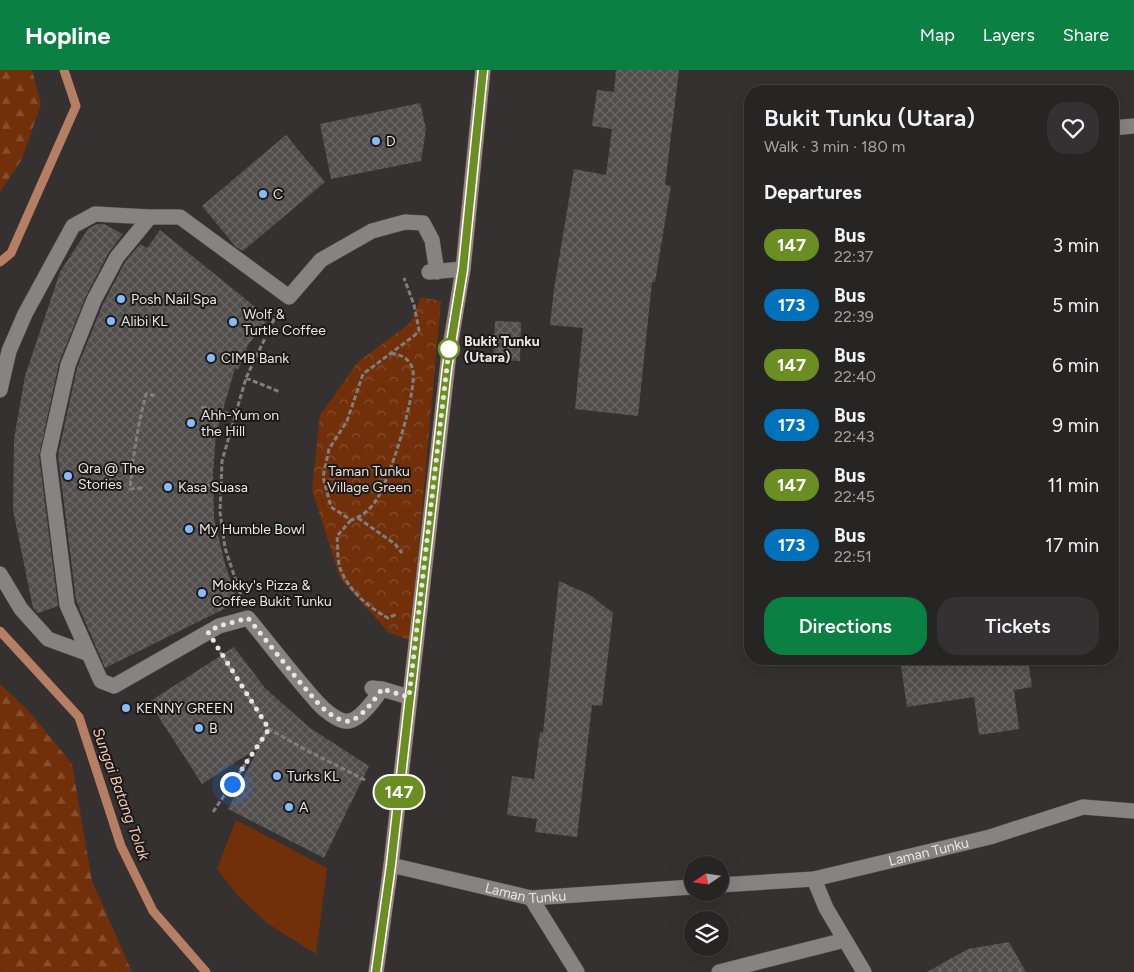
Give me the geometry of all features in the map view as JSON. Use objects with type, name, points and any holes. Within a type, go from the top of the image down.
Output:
[{"type":"street","points":[[376,972],[391,865],[449,352],[463,269],[483,70]]},
{"type":"street","points":[[1119,127],[1134,126]]},
{"type":"street","points":[[0,390],[9,351],[25,314],[73,226],[95,214],[180,217],[288,297],[321,260],[372,231],[405,222],[423,223],[432,240],[432,272],[463,269]]},
{"type":"street","points":[[150,217],[117,257],[92,305],[68,365],[48,455],[67,605],[101,681],[114,686],[219,626],[248,618],[318,704],[342,721],[350,721],[362,714],[371,704],[376,689],[409,697]]},
{"type":"street","points":[[0,574],[21,609],[48,639],[89,654]]},
{"type":"street","name":"Laman Tunku","points":[[729,884],[814,879],[990,837],[1083,807],[1134,811]]},
{"type":"street","name":"Laman Tunku","points":[[391,865],[531,898],[684,888]]},
{"type":"street","points":[[814,879],[826,908],[864,972]]},
{"type":"street","points":[[531,898],[577,972]]},
{"type":"street","points":[[719,972],[845,940]]},
{"type":"path","points":[[351,520],[331,507],[323,477],[329,449],[347,421],[363,374],[419,330],[414,305],[404,278]]},
{"type":"path","points":[[248,618],[225,548],[220,512],[222,461],[246,378],[277,313],[288,297]]},
{"type":"path","points":[[391,353],[404,357],[413,368],[413,386],[404,430],[375,502],[358,518],[351,520],[337,536],[340,568],[355,593],[373,610],[388,618],[404,611]]},
{"type":"path","points":[[246,378],[280,392]]},
{"type":"path","points":[[142,488],[130,489],[139,421],[146,394],[156,396]]},
{"type":"path","points":[[201,407],[235,415]]},
{"type":"path","points":[[191,486],[221,485]]},
{"type":"path","points":[[358,518],[395,544],[408,559]]},
{"type":"path","points":[[208,632],[269,729],[365,780]]},
{"type":"path","points":[[213,812],[269,729]]},
{"type":"green space","points":[[0,70],[32,70],[41,104],[22,159],[0,192]]},
{"type":"green space","name":"Taman Tunku Village Green","points":[[421,297],[441,301],[410,641],[388,632],[340,578],[312,490],[320,415],[358,362],[410,323]]},
{"type":"green space","points":[[0,684],[29,711],[72,764],[92,881],[132,972],[0,972]]},
{"type":"green space","points":[[236,820],[327,868],[316,954],[267,923],[238,896],[217,869]]},
{"type":"building","points":[[616,70],[679,70],[665,185],[671,186],[655,282],[652,282],[638,416],[575,409],[583,328],[550,325],[554,289],[574,169],[606,175],[612,129],[592,126],[597,90],[614,92]]},
{"type":"building","name":"D","points":[[420,103],[426,129],[421,161],[331,179],[320,124]]},
{"type":"building","name":"C","points":[[286,135],[325,182],[243,251],[236,247],[202,206]]},
{"type":"building","points":[[97,224],[104,224],[123,234],[109,252],[86,296],[59,363],[39,456],[58,606],[38,613],[33,608],[13,510],[14,439],[25,376],[60,272],[88,229]]},
{"type":"building","points":[[160,230],[269,318],[248,345],[238,370],[235,368],[216,434],[213,473],[214,518],[225,564],[238,602],[105,668],[76,600],[58,455],[77,368],[103,304],[125,262],[140,244],[147,248]]},
{"type":"building","points":[[495,321],[521,322],[520,361],[493,360]]},
{"type":"building","points":[[559,581],[590,595],[613,613],[602,706],[592,705],[577,837],[535,832],[537,819],[507,815],[512,776],[534,779],[540,732],[543,733]]},
{"type":"building","points":[[234,647],[265,688],[310,728],[369,766],[324,858],[228,809],[259,747],[202,784],[149,702]]},
{"type":"building","points":[[901,665],[1029,665],[1032,687],[1014,690],[1019,729],[979,735],[974,697],[907,707]]},
{"type":"building","points":[[1009,942],[1026,972],[927,972],[968,949]]},
{"type":"waterway","name":"Sungai Batang Tolak","points":[[0,262],[11,253],[76,106],[64,70]]},
{"type":"waterway","name":"Sungai Batang Tolak","points":[[0,631],[79,717],[121,846],[153,911],[206,972]]},
{"type":"bus line","name":"147","points":[[376,972],[391,865],[447,368],[463,269],[483,70]]},
{"type":"place","name":"D","points":[[376,141]]},
{"type":"place","name":"C","points":[[263,194]]},
{"type":"place","name":"Posh Nail Spa","points":[[121,299]]},
{"type":"place","name":"Alibi KL","points":[[111,321]]},
{"type":"place","name":"Wolf & Turtle Coffee","points":[[233,322]]},
{"type":"place","name":"Bukit Tunku (Utara)","points":[[449,349]]},
{"type":"place","name":"CIMB Bank","points":[[211,358]]},
{"type":"place","name":"Ahh-Yum on the Hill","points":[[191,423]]},
{"type":"place","name":"Qra @ The Stories","points":[[68,476]]},
{"type":"place","name":"Kasa Suasa","points":[[168,487]]},
{"type":"place","name":"My Humble Bowl","points":[[189,529]]},
{"type":"place","name":"Mokky's Pizza & Coffee Bukit Tunku","points":[[202,593]]},
{"type":"place","name":"KENNY GREEN","points":[[126,708]]},
{"type":"place","name":"B","points":[[199,728]]},
{"type":"place","name":"Turks KL","points":[[277,776]]},
{"type":"place","name":"A","points":[[289,807]]},
{"type":"route","points":[[232,784],[269,729],[208,632],[219,626],[248,618],[318,704],[342,721],[350,721],[362,714],[382,689],[409,697],[449,349]]}]
